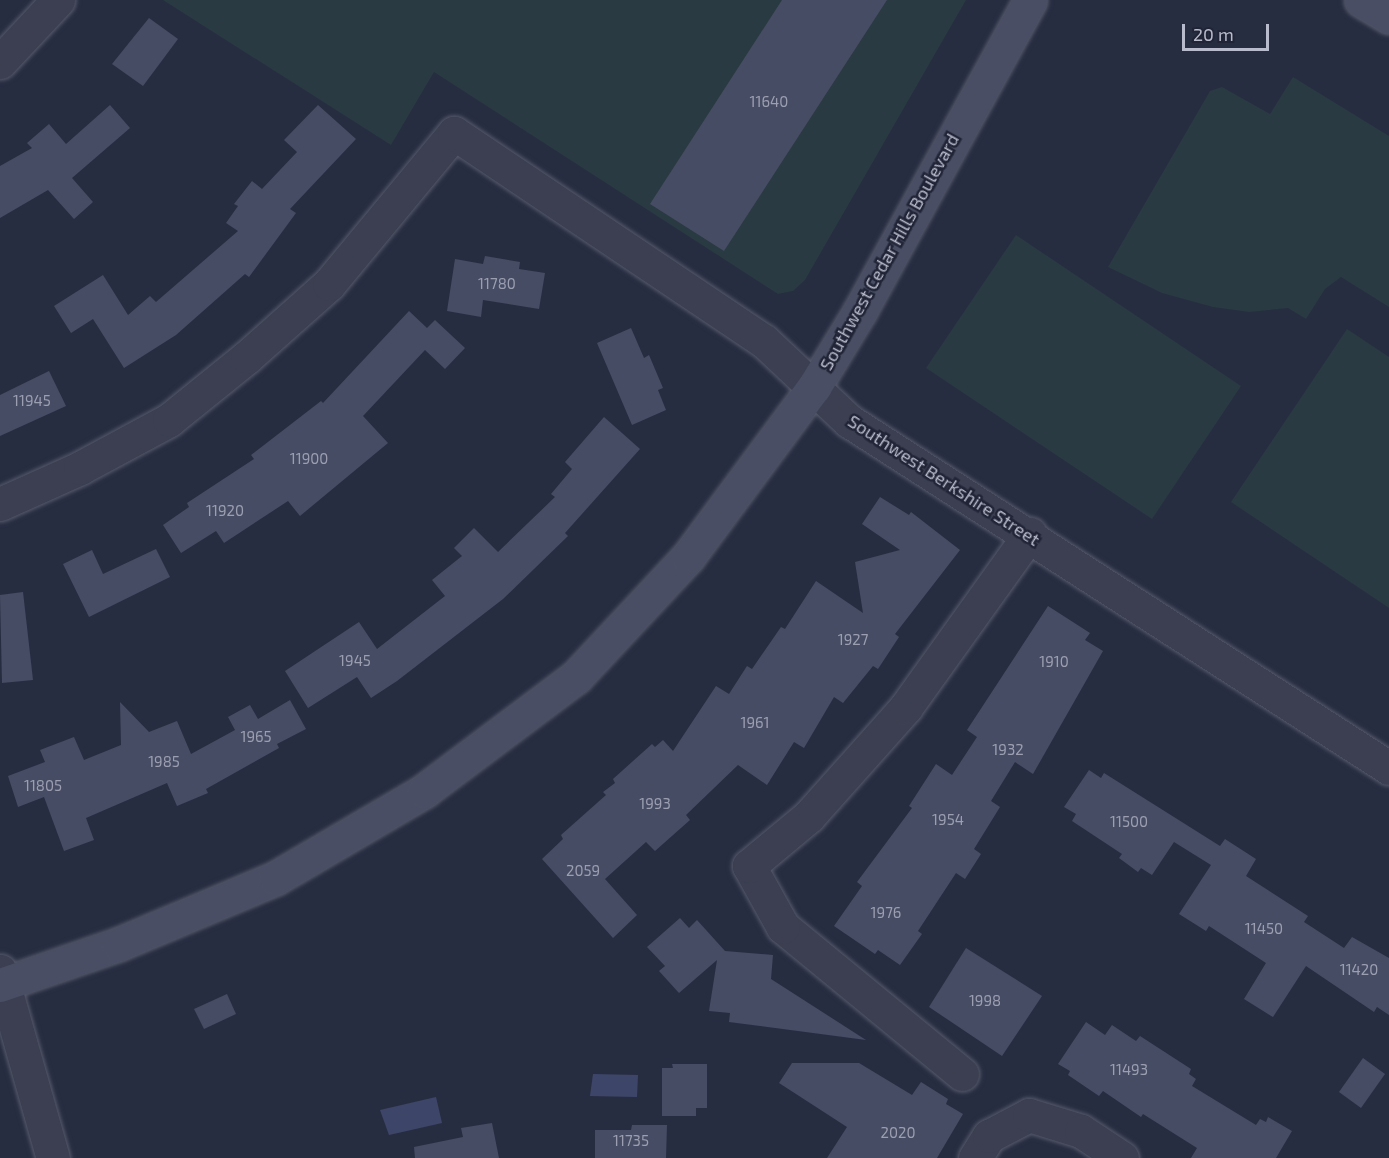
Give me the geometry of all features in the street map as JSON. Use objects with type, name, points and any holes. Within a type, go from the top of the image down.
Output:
[{"type":"main road","name":"Southwest Cedar Hills Boulevard","points":[[1,980],[119,944],[276,878],[424,791],[500,737],[576,677],[688,557],[814,387],[860,311],[1030,0]]},
{"type":"main road","points":[[1361,0],[1389,16]]},
{"type":"street","points":[[0,62],[58,0]]},
{"type":"street","name":"Southwest Berkshire Street","points":[[0,504],[169,420],[247,357],[329,284],[454,133],[764,341],[849,422],[1030,534],[1389,768]]},
{"type":"street","points":[[962,1074],[783,927],[749,866],[809,816],[906,707],[1030,534]]},
{"type":"street","points":[[1,980],[53,1158]]},
{"type":"street","points":[[975,1158],[989,1136],[1029,1115],[1081,1131],[1122,1158]]},
{"type":"shaded area","points":[[163,0],[966,0],[805,280],[793,291],[778,294],[434,72],[391,145]]},
{"type":"shaded area","points":[[1293,77],[1389,136],[1389,307],[1341,277],[1325,289],[1306,319],[1288,308],[1249,312],[1213,307],[1162,293],[1108,267],[1210,91],[1222,87],[1270,114]]},
{"type":"shaded area","points":[[1016,235],[1241,386],[1152,519],[926,368]]},
{"type":"shaded area","points":[[1347,329],[1389,357],[1389,608],[1231,502]]},
{"type":"water","points":[[593,1074],[638,1075],[637,1097],[590,1096]]},
{"type":"water","points":[[436,1097],[442,1123],[389,1135],[380,1110]]},
{"type":"building","points":[[782,0],[887,0],[724,251],[650,204]]},
{"type":"building","points":[[149,18],[178,39],[143,86],[112,64]]},
{"type":"building","points":[[110,105],[130,128],[72,178],[93,202],[74,219],[48,190],[0,218],[0,166],[32,148],[27,143],[49,124],[66,144]]},
{"type":"building","points":[[318,105],[356,139],[290,209],[296,213],[249,277],[245,274],[176,335],[124,368],[93,319],[71,333],[54,306],[103,275],[128,315],[150,296],[156,302],[238,231],[226,223],[238,206],[234,204],[252,181],[262,189],[297,152],[284,140]]},
{"type":"building","points":[[485,256],[520,262],[519,269],[545,273],[539,309],[483,300],[481,317],[447,311],[455,259],[483,264]]},
{"type":"building","points":[[409,311],[427,328],[435,320],[465,348],[445,369],[425,350],[363,416],[388,443],[300,516],[288,501],[224,543],[216,531],[181,553],[163,525],[189,507],[187,503],[254,459],[251,455],[321,401],[323,403]]},
{"type":"building","points":[[631,328],[644,358],[649,355],[663,388],[658,390],[666,410],[632,425],[597,343]]},
{"type":"building","points":[[49,371],[66,406],[0,436],[0,395]]},
{"type":"building","points":[[604,417],[640,449],[565,533],[568,536],[503,599],[397,681],[371,698],[357,677],[308,708],[285,671],[359,622],[377,649],[445,596],[432,580],[462,556],[454,548],[474,528],[498,552],[555,497],[551,494],[572,469],[565,462]]},
{"type":"building","points":[[880,497],[909,515],[911,512],[960,550],[895,634],[899,637],[878,669],[873,666],[843,703],[834,697],[804,748],[794,742],[767,785],[738,765],[686,815],[690,820],[655,851],[646,842],[605,879],[637,915],[613,938],[542,859],[563,839],[561,835],[606,795],[603,792],[615,783],[613,779],[652,744],[655,747],[663,740],[673,751],[716,686],[729,694],[747,666],[752,669],[781,627],[785,629],[816,581],[863,613],[855,562],[900,550],[862,524]]},
{"type":"building","points":[[156,549],[170,577],[89,617],[63,564],[92,550],[103,574]]},
{"type":"building","points":[[23,592],[33,680],[2,683],[0,595]]},
{"type":"building","points":[[1048,606],[1090,633],[1085,640],[1103,651],[1033,774],[1015,762],[991,801],[1000,807],[974,849],[981,854],[965,879],[956,873],[918,931],[922,934],[900,965],[878,950],[875,954],[834,926],[862,886],[857,882],[912,808],[909,806],[936,764],[952,775],[977,737],[967,730]]},
{"type":"building","points":[[290,700],[306,729],[277,744],[279,748],[206,789],[208,793],[177,806],[167,783],[86,818],[94,840],[64,851],[44,797],[18,807],[8,776],[45,762],[40,750],[74,737],[84,760],[121,745],[120,702],[149,732],[177,721],[191,754],[235,730],[228,717],[250,705],[258,719]]},
{"type":"building","points":[[1089,770],[1101,778],[1104,773],[1220,846],[1225,839],[1256,859],[1246,876],[1308,916],[1304,922],[1344,948],[1352,937],[1389,958],[1389,1015],[1377,1007],[1374,1012],[1306,966],[1273,1017],[1244,999],[1266,963],[1209,926],[1206,931],[1179,914],[1211,865],[1174,842],[1152,875],[1141,868],[1138,872],[1119,858],[1122,854],[1072,821],[1076,814],[1064,807]]},
{"type":"building","points":[[680,918],[689,928],[697,920],[725,951],[773,955],[771,979],[866,1040],[729,1022],[730,1013],[709,1011],[717,960],[679,993],[659,971],[665,966],[647,947]]},
{"type":"building","points":[[966,948],[1042,996],[1002,1056],[929,1007]]},
{"type":"building","points":[[227,994],[236,1014],[204,1029],[194,1009]]},
{"type":"building","points":[[1086,1022],[1105,1035],[1112,1025],[1136,1041],[1140,1036],[1191,1069],[1189,1074],[1196,1079],[1192,1086],[1256,1125],[1260,1119],[1266,1122],[1268,1117],[1292,1131],[1276,1158],[1191,1158],[1197,1148],[1143,1114],[1141,1117],[1103,1091],[1099,1096],[1068,1075],[1070,1071],[1058,1064]]},
{"type":"building","points":[[1363,1058],[1385,1074],[1361,1108],[1339,1092]]},
{"type":"building","points":[[792,1063],[859,1063],[912,1095],[921,1082],[948,1099],[946,1104],[963,1114],[937,1158],[827,1158],[847,1127],[779,1083]]},
{"type":"building","points":[[672,1064],[707,1064],[707,1108],[696,1108],[696,1116],[662,1116],[662,1068],[673,1068]]},
{"type":"building","points":[[492,1123],[499,1158],[415,1158],[414,1147],[463,1137],[461,1128]]},
{"type":"building","points":[[632,1125],[667,1125],[666,1158],[595,1158],[595,1130],[631,1130]]}]
